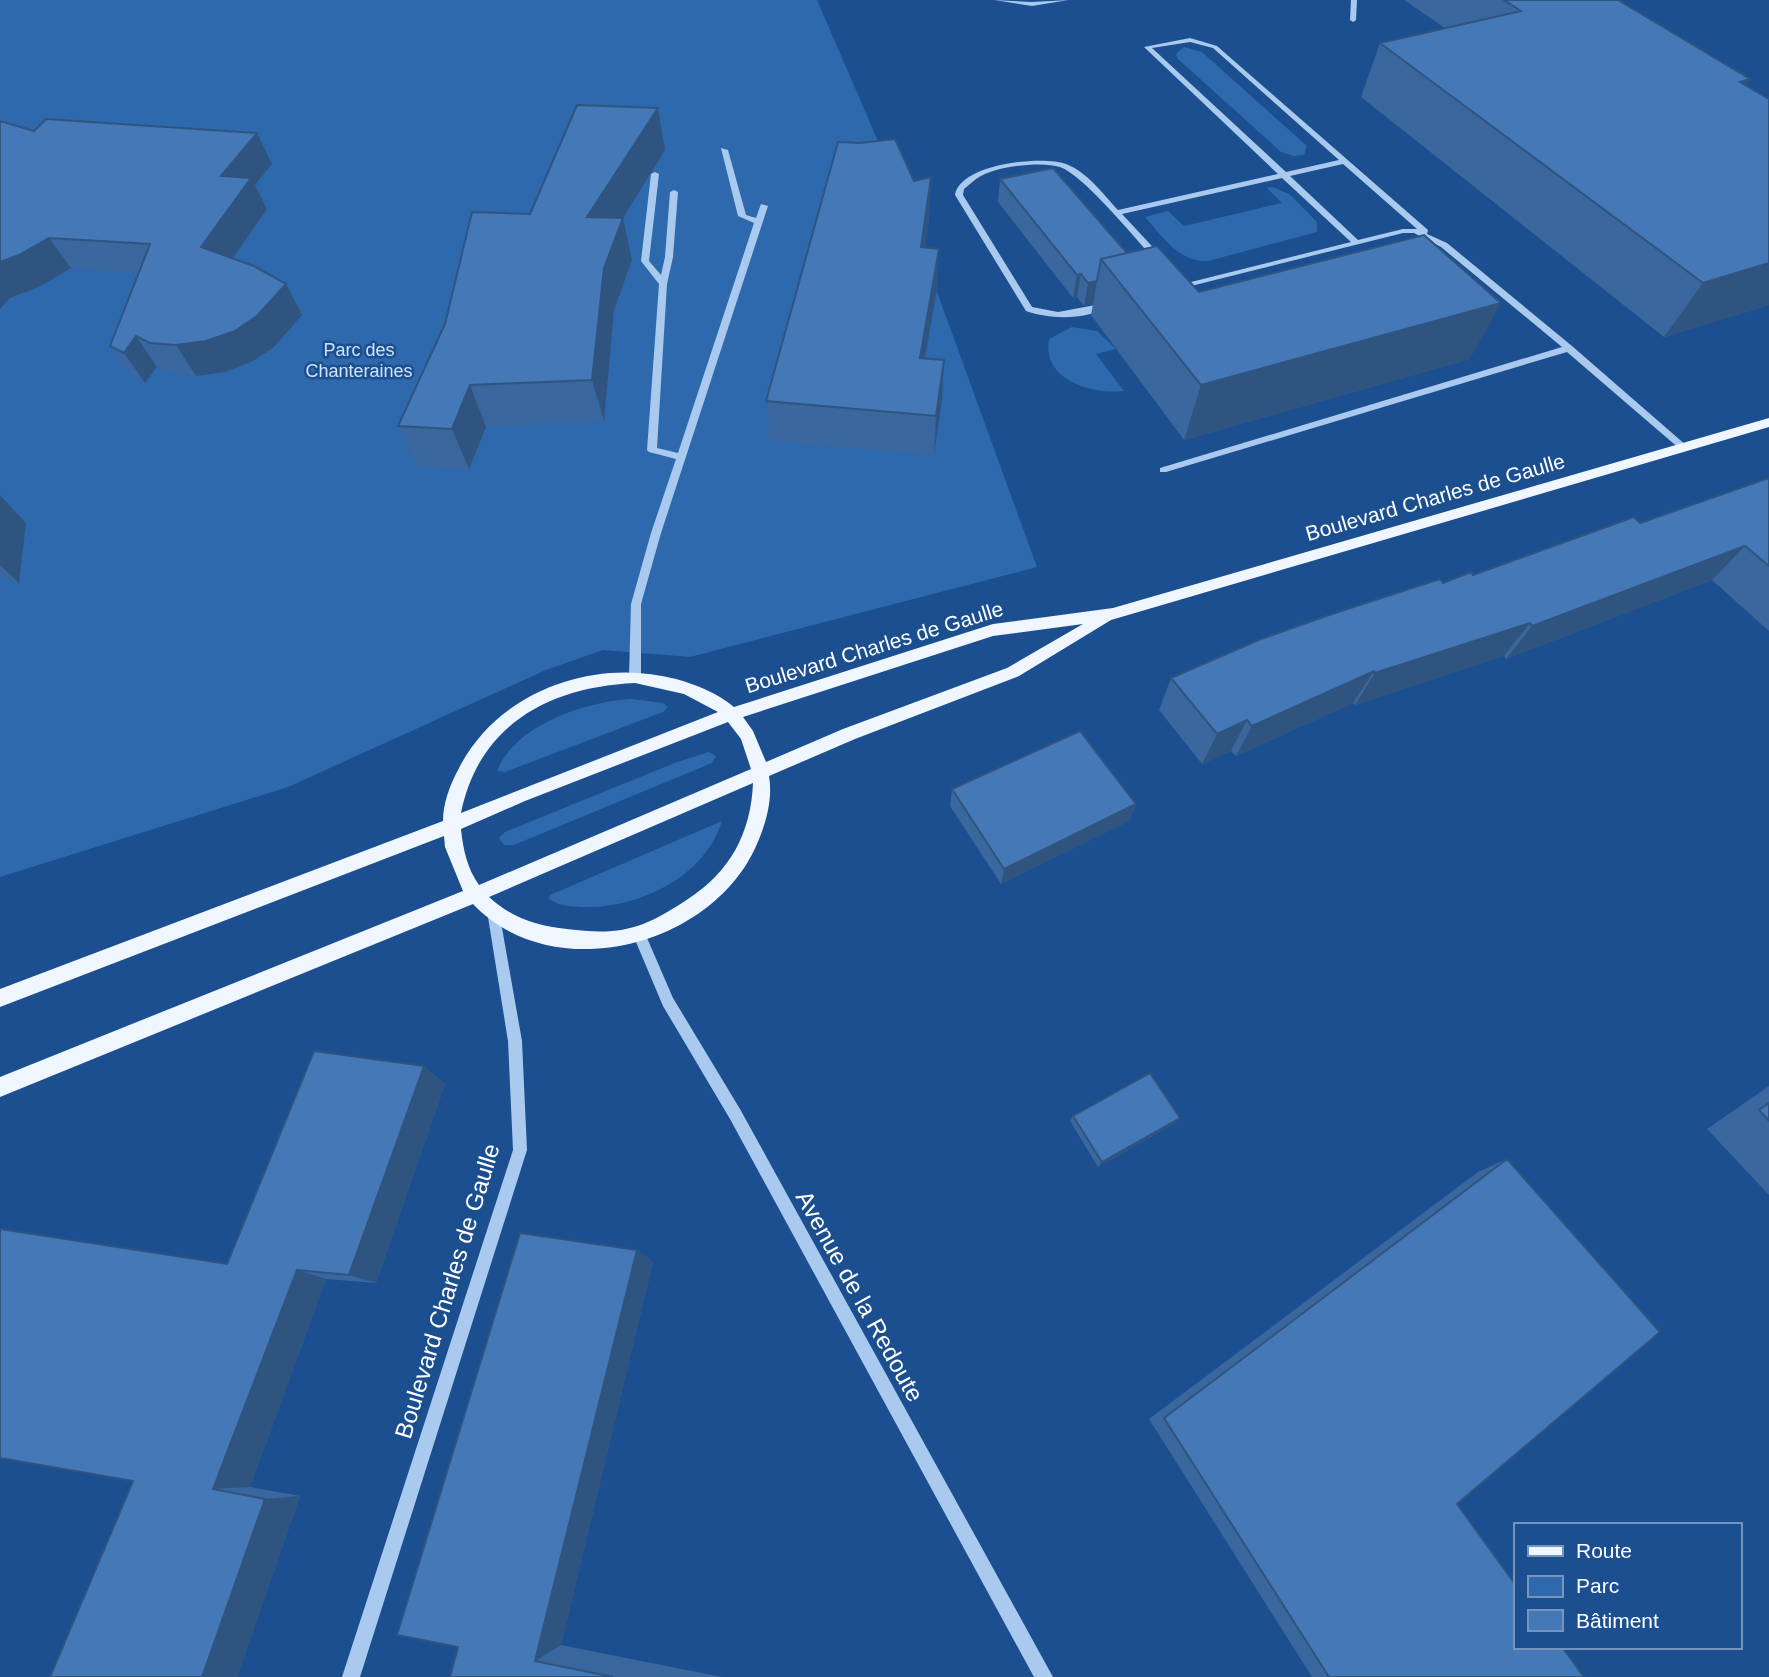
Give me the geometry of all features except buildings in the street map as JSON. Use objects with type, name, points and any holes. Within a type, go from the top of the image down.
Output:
[{"type":"main road","name":"Boulevard Charles de Gaulle","points":[[0,998],[450,826],[519,796],[732,714],[993,631],[1113,614],[1769,422]]},
{"type":"main road","name":"Boulevard Charles de Gaulle","points":[[0,1087],[474,895],[763,771],[1013,672],[1113,614]]},
{"type":"main road","name":"Boulevard Charles de Gaulle","points":[[635,677],[673,684],[707,697],[732,714],[749,740],[763,771],[762,805],[747,849],[716,890],[673,920],[639,935],[575,940],[530,932],[492,911],[474,895],[454,856],[450,826],[454,797],[465,769],[498,726],[544,696],[573,685],[635,677]]},
{"type":"street","points":[[1282,174],[1345,161]]},
{"type":"street","points":[[1185,286],[1415,231],[1444,245],[1569,348]]},
{"type":"street","name":"Avenue de la Redoute","points":[[639,935],[668,1002],[741,1126],[1044,1677]]},
{"type":"lane","points":[[998,0],[1032,4],[1066,0]]},
{"type":"lane","points":[[1353,20],[1354,0]]},
{"type":"lane","points":[[1356,243],[1147,47],[1191,40],[1214,47],[1429,236]]},
{"type":"lane","points":[[724,150],[742,216],[759,222]]},
{"type":"lane","points":[[1111,305],[1062,317],[1044,315],[1029,309],[959,195],[960,188],[972,177],[1001,167],[1034,162],[1054,163],[1073,170],[1168,268]]},
{"type":"lane","points":[[655,174],[645,261],[663,284]]},
{"type":"lane","points":[[1116,213],[1282,174]]},
{"type":"lane","points":[[674,192],[669,257],[663,284],[652,450],[681,457]]},
{"type":"lane","points":[[635,677],[636,604],[681,457],[764,206]]},
{"type":"lane","points":[[1172,290],[1185,286],[1176,277]]},
{"type":"lane","points":[[1163,470],[1569,348],[1684,448]]},
{"type":"lane","name":"Boulevard Charles de Gaulle","points":[[351,1677],[520,1150],[515,1041],[492,911]]},
{"type":"green space","name":"Parc des Chanteraines","points":[[0,0],[817,0],[904,201],[1037,567],[690,657],[603,650],[546,670],[288,787],[0,877]]},
{"type":"green space","points":[[1184,47],[1202,52],[1307,146],[1304,155],[1293,156],[1281,152],[1178,59],[1176,54]]},
{"type":"green space","points":[[1272,187],[1289,194],[1317,222],[1317,232],[1208,261],[1180,253],[1145,217],[1168,211],[1184,226],[1282,203],[1267,188]]},
{"type":"green space","points":[[1072,327],[1097,331],[1116,349],[1096,354],[1124,391],[1112,392],[1085,387],[1061,375],[1053,365],[1049,353],[1049,339]]},
{"type":"green space","points":[[632,699],[663,703],[668,707],[663,712],[505,772],[497,771],[506,754],[536,728],[575,710],[595,704]]},
{"type":"green space","points":[[709,752],[716,756],[712,763],[514,845],[504,845],[499,838],[505,832],[677,762]]},
{"type":"green space","points":[[722,821],[701,858],[685,873],[648,895],[606,906],[585,907],[561,904],[549,898],[550,895]]}]
